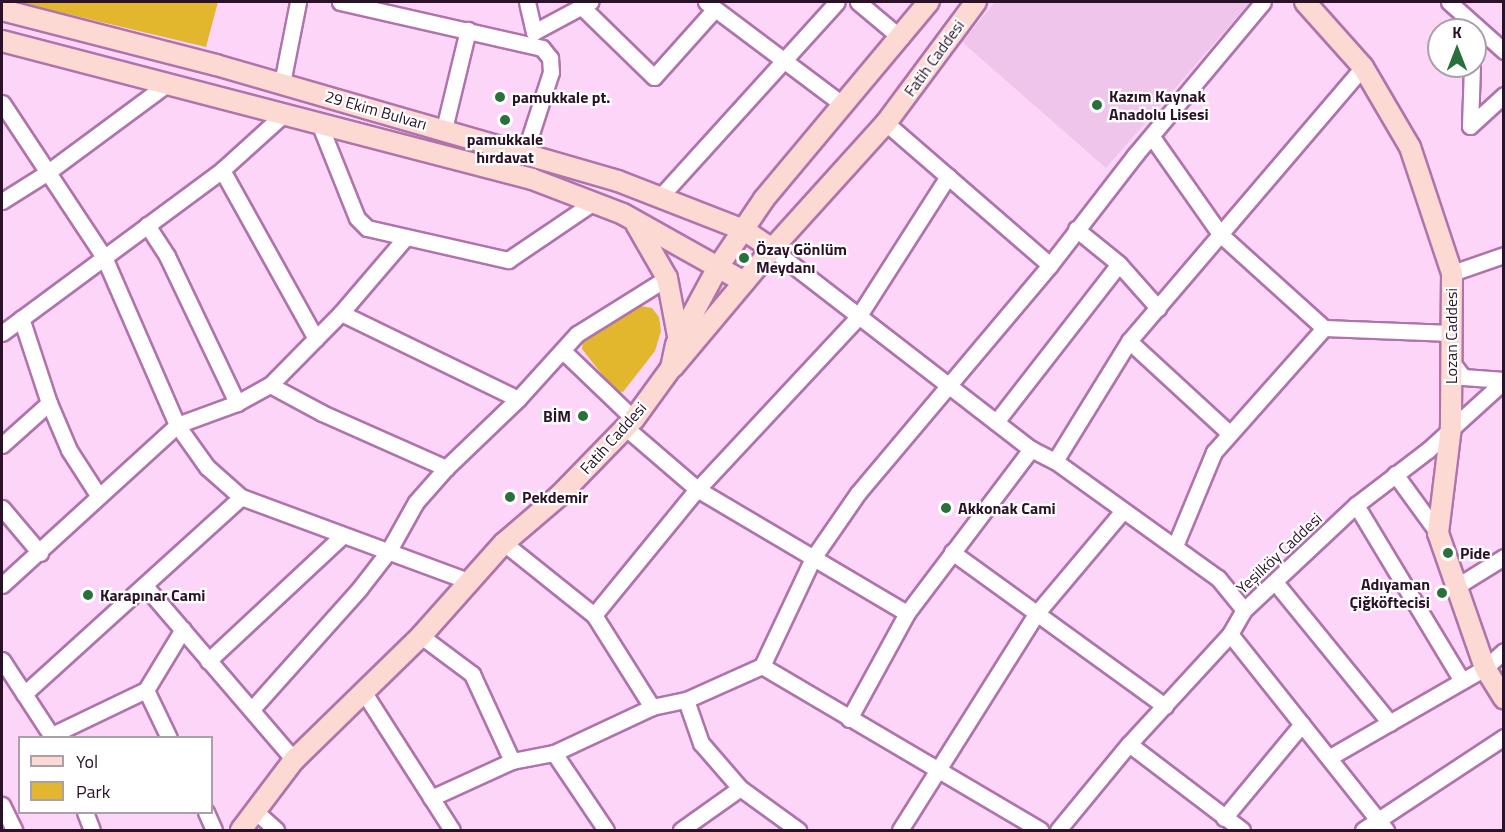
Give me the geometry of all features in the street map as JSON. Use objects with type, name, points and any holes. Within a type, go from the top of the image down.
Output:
[{"type":"main road","name":"Fatih Caddesi","points":[[671,369],[679,341],[718,267],[764,200],[929,2]]},
{"type":"main road","name":"Fatih Caddesi","points":[[241,831],[254,810],[294,760],[421,636],[504,543],[560,495],[630,423],[671,369],[772,249],[886,123],[976,2]]},
{"type":"main road","name":"Lozan Caddesi","points":[[1313,4],[1363,67],[1410,147],[1452,273],[1451,427],[1438,533],[1454,588],[1485,668],[1503,699]]},
{"type":"main road","name":"29 Ekim Bulvarı","points":[[2,10],[282,83],[525,152],[660,197],[744,230],[772,249]]},
{"type":"main road","name":"29 Ekim Bulvarı","points":[[2,41],[532,179],[595,201],[744,282]]},
{"type":"main road","points":[[633,220],[667,278],[679,341]]},
{"type":"street","points":[[282,83],[298,2]]},
{"type":"street","points":[[346,2],[468,30],[533,38],[587,5],[654,77],[710,5],[842,104]]},
{"type":"street","points":[[525,152],[552,65],[547,52],[533,38],[527,2]]},
{"type":"street","points":[[660,197],[837,2]]},
{"type":"street","points":[[858,2],[901,38]]},
{"type":"street","points":[[431,798],[512,760],[554,753],[652,707],[686,700],[762,666],[813,558],[858,493],[949,382],[1050,265],[1076,229],[1263,2]]},
{"type":"street","points":[[1456,4],[1466,18]]},
{"type":"street","points":[[444,129],[468,30]]},
{"type":"street","points":[[1487,38],[1503,51]]},
{"type":"street","points":[[1055,461],[1129,341],[1363,67]]},
{"type":"street","points":[[1472,78],[1470,126],[1503,95]]},
{"type":"street","points":[[2,201],[48,172],[167,84]]},
{"type":"street","points":[[2,103],[104,257],[177,425],[207,467],[242,497],[468,581]]},
{"type":"street","points":[[2,333],[222,170],[284,114]]},
{"type":"street","points":[[2,132],[15,123]]},
{"type":"street","points":[[319,123],[357,218],[367,228],[508,260],[595,201]]},
{"type":"street","points":[[886,123],[1050,265]]},
{"type":"street","points":[[1152,136],[1221,235],[1324,328],[1451,333]]},
{"type":"street","points":[[222,170],[316,339]]},
{"type":"street","points":[[594,615],[697,489],[858,317],[948,176]]},
{"type":"street","points":[[147,225],[167,256],[237,403]]},
{"type":"street","points":[[1076,229],[1119,264],[1158,308]]},
{"type":"street","points":[[3,580],[40,553],[98,495],[177,425],[237,403],[270,385],[341,313],[405,238]]},
{"type":"street","points":[[772,249],[795,263],[858,317],[949,382],[1030,449],[1055,461],[1122,512],[1175,546],[1218,578],[1244,610]]},
{"type":"street","points":[[1452,273],[1503,255]]},
{"type":"street","points":[[996,422],[1119,264]]},
{"type":"street","points":[[252,709],[388,552],[416,502],[446,468],[518,399],[577,334],[667,278]]},
{"type":"street","points":[[341,313],[518,399]]},
{"type":"street","points":[[21,318],[49,403],[69,450],[98,495]]},
{"type":"street","points":[[1175,546],[1214,452],[1324,328]]},
{"type":"street","points":[[1129,341],[1230,434]]},
{"type":"street","points":[[563,351],[630,423],[697,489],[907,613]]},
{"type":"street","points":[[1451,361],[1463,377],[1503,381]]},
{"type":"street","name":"Yeşilköy Caddesi","points":[[1058,831],[1129,744],[1230,634],[1244,610],[1356,505],[1503,381]]},
{"type":"street","points":[[270,385],[322,413],[446,468]]},
{"type":"street","points":[[2,445],[49,403]]},
{"type":"street","points":[[849,719],[907,613],[1030,449]]},
{"type":"street","points":[[1395,474],[1438,533]]},
{"type":"street","points":[[24,694],[242,497]]},
{"type":"street","points":[[1356,505],[1462,681]]},
{"type":"street","points":[[2,508],[40,553]]},
{"type":"street","points":[[900,831],[935,770],[1036,614],[1122,512]]},
{"type":"street","points":[[208,661],[342,536]]},
{"type":"street","points":[[504,543],[594,615],[652,707]]},
{"type":"street","points":[[952,552],[1165,706]]},
{"type":"street","points":[[1454,588],[1503,557]]},
{"type":"street","points":[[1275,582],[1390,723]]},
{"type":"street","points":[[145,586],[294,760]]},
{"type":"street","points":[[2,660],[53,736],[146,690],[183,629]]},
{"type":"street","points":[[1230,634],[1382,824]]},
{"type":"street","points":[[421,636],[472,674],[512,760]]},
{"type":"street","points":[[1330,757],[1485,668],[1503,651]]},
{"type":"street","points":[[762,666],[1040,831]]},
{"type":"street","points":[[146,690],[168,736]]},
{"type":"street","points":[[363,691],[452,831]]},
{"type":"street","points":[[686,700],[700,743],[740,788],[798,831]]},
{"type":"street","points":[[1224,818],[1302,724]]},
{"type":"street","points":[[1363,831],[1382,824],[1503,737]]},
{"type":"street","points":[[1129,744],[1238,829]]},
{"type":"street","points":[[554,753],[606,831]]},
{"type":"street","points":[[681,831],[740,788]]},
{"type":"street","points":[[2,805],[14,831]]},
{"type":"street","points":[[254,810],[276,831]]},
{"type":"street","points":[[84,814],[92,831]]},
{"type":"street","points":[[206,814],[214,831]]},
{"type":"shaded area","name":"Kazım Kaynak Anadolu Lisesi","points":[[995,2],[1250,2],[1106,168],[962,42]]},
{"type":"green space","points":[[17,2],[218,2],[206,47]]},
{"type":"green space","points":[[635,305],[652,308],[659,317],[661,331],[655,351],[623,392],[615,391],[582,349],[583,340]]},
{"type":"place","name":"pamukkale pt.","points":[[500,97]]},
{"type":"place","name":"Kazım Kaynak Anadolu Lisesi","points":[[1097,105]]},
{"type":"place","name":"pamukkale hırdavat","points":[[505,120]]},
{"type":"place","name":"Özay Gönlüm Meydanı","points":[[744,258]]},
{"type":"place","name":"BİM","points":[[583,416]]},
{"type":"place","name":"Pekdemir","points":[[510,497]]},
{"type":"place","name":"Akkonak Cami","points":[[946,508]]},
{"type":"place","name":"Pide","points":[[1448,553]]},
{"type":"place","name":"Adıyaman Çiğköftecisi","points":[[1442,593]]},
{"type":"place","name":"Karapınar Cami","points":[[88,595]]}]
